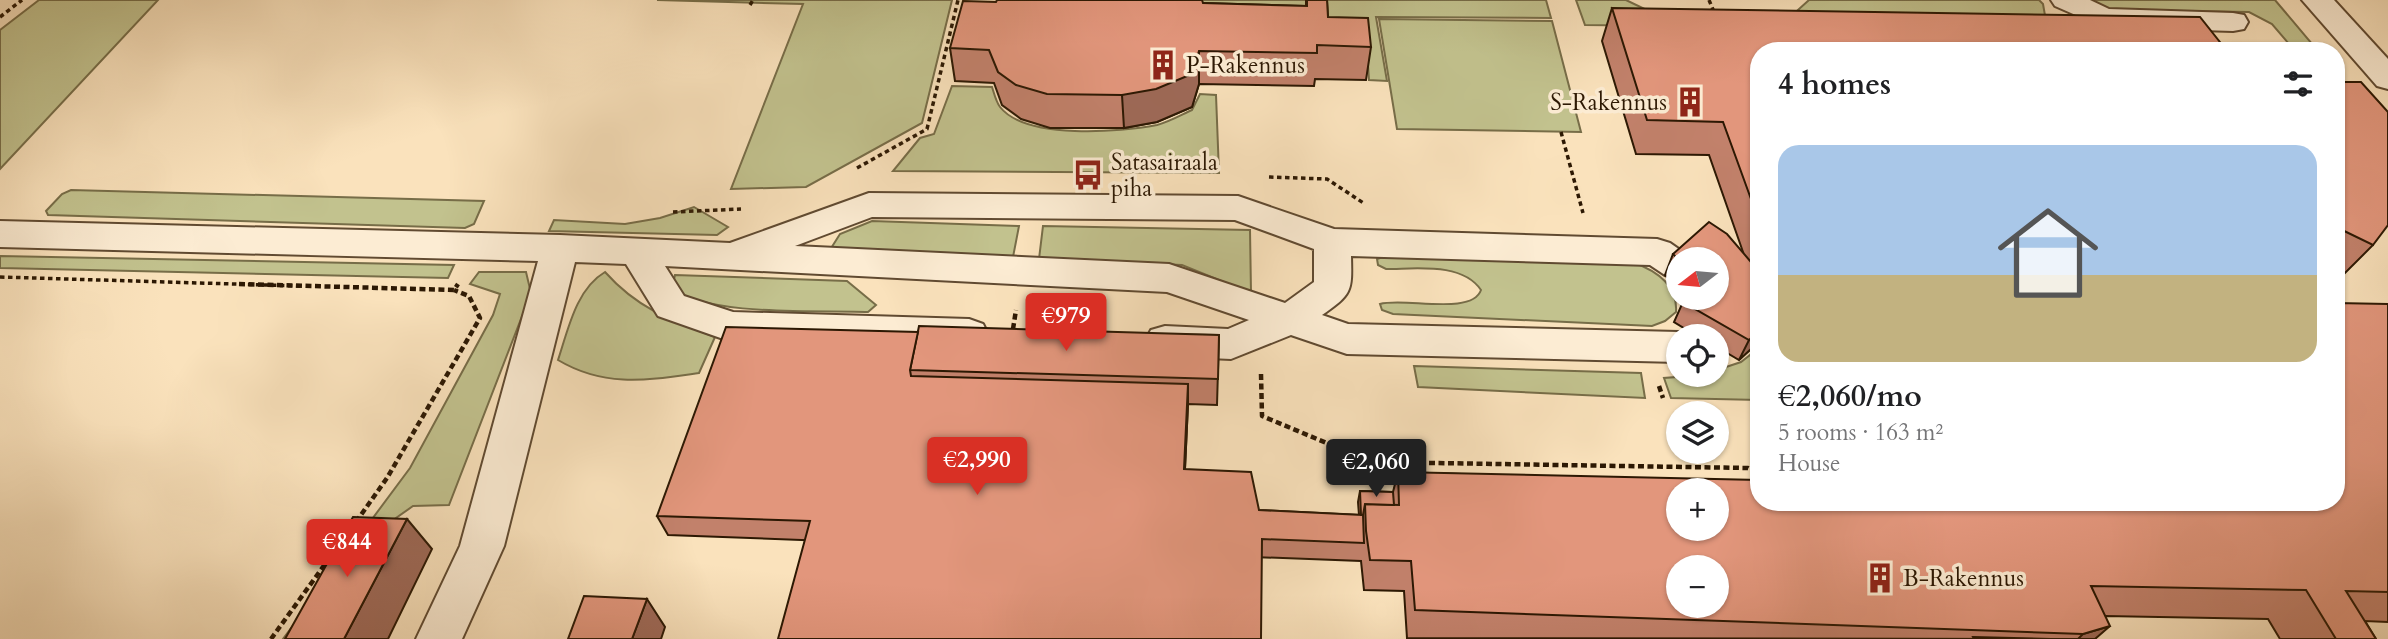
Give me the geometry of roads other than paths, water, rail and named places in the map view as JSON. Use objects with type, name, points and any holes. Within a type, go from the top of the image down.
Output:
[{"type":"lane","points":[[2066,0],[2103,18],[2233,22]]},
{"type":"lane","points":[[2317,0],[2388,79]]},
{"type":"lane","points":[[2066,35],[2103,18]]},
{"type":"lane","points":[[728,257],[869,205],[1238,208],[1332,242],[1657,252],[1666,258]]},
{"type":"lane","points":[[0,234],[560,248],[1169,278],[1347,339],[1666,347]]},
{"type":"lane","points":[[1135,340],[1231,344],[1290,318],[1333,288],[1332,242]]},
{"type":"lane","points":[[439,639],[482,546],[560,248]]},
{"type":"lane","points":[[637,252],[671,306],[733,327],[999,335]]},
{"type":"place","name":"P-Rakennus","points":[[1163,65]]},
{"type":"place","name":"S-Rakennus","points":[[1690,102]]},
{"type":"place","name":"Satasairaala piha","points":[[1088,175]]},
{"type":"place","name":"B-Rakennus","points":[[1880,578]]}]
